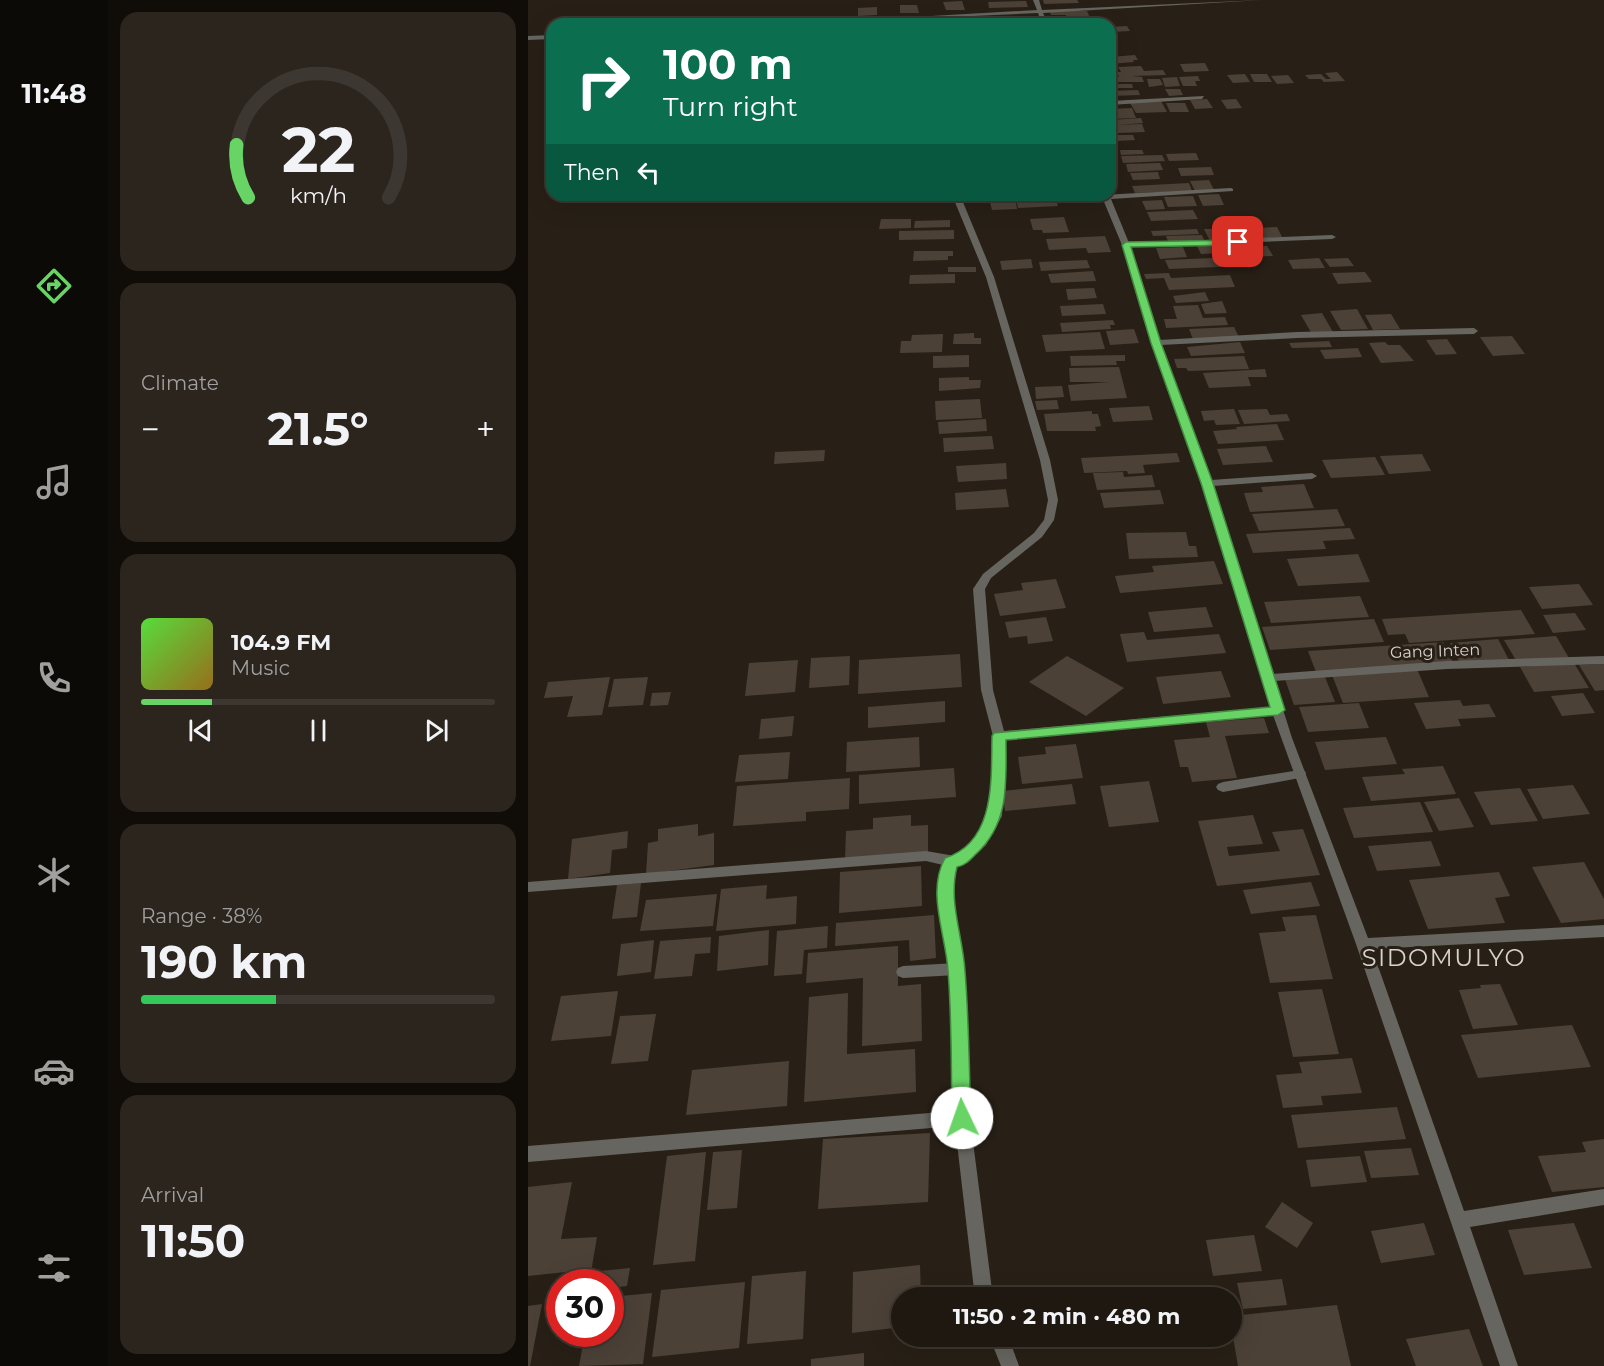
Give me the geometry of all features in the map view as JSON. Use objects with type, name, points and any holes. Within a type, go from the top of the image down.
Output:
[{"type":"street","points":[[1036,0],[1043,18]]},
{"type":"street","points":[[939,18],[1259,0]]},
{"type":"street","points":[[528,38],[546,37]]},
{"type":"street","points":[[1116,103],[1202,97]]},
{"type":"street","points":[[1116,196],[1231,190]]},
{"type":"street","points":[[528,886],[926,856],[951,862],[959,861],[981,841],[995,816],[999,778],[999,736],[987,690],[980,589],[987,576],[1038,535],[1049,520],[1053,500],[1045,460],[990,277],[958,201]]},
{"type":"street","points":[[1108,201],[1126,245],[1156,343],[1207,483],[1300,774],[1364,944],[1509,1366]]},
{"type":"street","points":[[1126,245],[1332,237]]},
{"type":"street","points":[[1156,343],[1297,335],[1474,331]]},
{"type":"street","points":[[1207,483],[1312,476]]},
{"type":"street","name":"Gang Inten","points":[[1268,678],[1447,665],[1604,660]]},
{"type":"street","points":[[999,736],[1278,710]]},
{"type":"street","points":[[1223,787],[1300,774]]},
{"type":"street","points":[[951,862],[946,879],[947,914],[957,969],[962,1118],[983,1287]]},
{"type":"street","points":[[1364,944],[1604,931]]},
{"type":"street","points":[[903,972],[957,969]]},
{"type":"street","points":[[528,1154],[962,1118]]},
{"type":"street","points":[[1460,1220],[1604,1197]]},
{"type":"street","points":[[1002,1347],[1010,1366]]},
{"type":"building","points":[[1043,0],[1077,0],[1079,3],[1044,4]]},
{"type":"building","points":[[962,1],[965,10],[946,10],[943,2]]},
{"type":"building","points":[[1026,1],[1028,7],[989,8],[988,2]]},
{"type":"building","points":[[900,5],[917,5],[919,13],[900,13]]},
{"type":"building","points":[[877,7],[877,15],[858,16],[858,8]]},
{"type":"building","points":[[1050,11],[1087,11],[1090,18],[1066,18],[1066,15],[1051,15]]},
{"type":"building","points":[[995,16],[996,18],[972,18]]},
{"type":"building","points":[[1127,26],[1130,31],[1116,32],[1116,27]]},
{"type":"building","points":[[1135,55],[1138,60],[1116,64],[1116,57]]},
{"type":"building","points":[[1205,63],[1209,71],[1184,72],[1180,64]]},
{"type":"building","points":[[1141,66],[1144,71],[1163,70],[1166,75],[1132,76],[1142,77],[1144,82],[1116,82],[1116,77],[1119,77],[1117,72],[1121,72],[1118,67]]},
{"type":"building","points":[[1337,72],[1345,81],[1324,82],[1321,79],[1309,79],[1305,75],[1321,74],[1326,79],[1331,79],[1325,73]]},
{"type":"building","points":[[1245,74],[1250,82],[1233,83],[1227,75]]},
{"type":"building","points":[[1250,74],[1267,74],[1272,82],[1254,82]]},
{"type":"building","points":[[1288,75],[1294,83],[1277,84],[1271,76]]},
{"type":"building","points":[[1198,76],[1200,81],[1195,81],[1197,86],[1183,86],[1179,77]]},
{"type":"building","points":[[1177,77],[1180,86],[1165,87],[1162,78]]},
{"type":"building","points":[[1147,79],[1160,79],[1163,85],[1149,87]]},
{"type":"building","points":[[1116,84],[1132,84],[1133,88],[1116,88]]},
{"type":"building","points":[[1165,89],[1180,89],[1183,95],[1169,96]]},
{"type":"building","points":[[1138,90],[1140,95],[1116,96],[1116,91]]},
{"type":"building","points":[[1207,99],[1213,108],[1195,109],[1190,100]]},
{"type":"building","points":[[1236,99],[1242,108],[1227,109],[1221,100]]},
{"type":"building","points":[[1161,101],[1167,112],[1136,113],[1130,103]]},
{"type":"building","points":[[1166,103],[1185,103],[1189,112],[1170,112]]},
{"type":"building","points":[[1132,108],[1136,118],[1116,119],[1116,109]]},
{"type":"building","points":[[1141,118],[1143,123],[1117,125],[1142,124],[1145,132],[1118,133],[1116,120]]},
{"type":"building","points":[[1116,135],[1133,135],[1135,140],[1117,141]]},
{"type":"building","points":[[1120,150],[1142,150],[1144,154],[1121,155]]},
{"type":"building","points":[[1196,153],[1199,160],[1169,161],[1166,154]]},
{"type":"building","points":[[1162,155],[1165,161],[1123,163],[1121,156]]},
{"type":"building","points":[[1160,163],[1163,170],[1128,172],[1126,164]]},
{"type":"building","points":[[1211,167],[1214,175],[1181,176],[1178,168]]},
{"type":"building","points":[[1158,172],[1160,179],[1133,180],[1130,173]]},
{"type":"building","points":[[1209,180],[1214,190],[1195,191],[1190,181]]},
{"type":"building","points":[[1189,183],[1192,191],[1135,193],[1132,186]]},
{"type":"building","points":[[1219,194],[1224,205],[1203,206],[1198,195]]},
{"type":"building","points":[[1193,196],[1197,206],[1168,207],[1164,197]]},
{"type":"building","points":[[1162,200],[1165,209],[1146,210],[1142,201]]},
{"type":"building","points":[[990,201],[1016,201],[1017,209],[992,210]]},
{"type":"building","points":[[1017,201],[1056,201],[1058,206],[1018,208]]},
{"type":"building","points":[[1193,210],[1198,219],[1151,221],[1147,212]]},
{"type":"building","points":[[1064,217],[1069,232],[1043,233],[1042,230],[1033,230],[1030,219]]},
{"type":"building","points":[[881,219],[911,219],[911,228],[879,229]]},
{"type":"building","points":[[950,220],[950,227],[914,228],[915,221]]},
{"type":"building","points":[[1277,227],[1282,237],[1263,238],[1257,228]]},
{"type":"building","points":[[1247,228],[1252,239],[1233,240],[1228,229]]},
{"type":"building","points":[[1197,229],[1199,234],[1153,236],[1151,231]]},
{"type":"building","points":[[1204,229],[1225,229],[1230,240],[1210,241]]},
{"type":"building","points":[[954,230],[954,239],[899,240],[899,231]]},
{"type":"building","points":[[1202,235],[1205,242],[1169,244],[1166,236]]},
{"type":"building","points":[[1105,236],[1111,252],[1088,253],[1086,248],[1049,250],[1046,239]]},
{"type":"building","points":[[1218,245],[1222,253],[1201,254],[1197,246]]},
{"type":"building","points":[[1249,246],[1267,246],[1273,256],[1246,257],[1244,251],[1252,251]]},
{"type":"building","points":[[1183,247],[1187,257],[1160,259],[1156,248]]},
{"type":"building","points":[[914,251],[953,251],[953,256],[948,256],[948,260],[913,261]]},
{"type":"building","points":[[1238,257],[1242,266],[1169,269],[1165,260]]},
{"type":"building","points":[[1319,258],[1325,268],[1293,269],[1288,260]]},
{"type":"building","points":[[1348,258],[1354,266],[1330,267],[1324,259]]},
{"type":"building","points":[[1031,259],[1033,268],[1002,270],[1000,261]]},
{"type":"building","points":[[1087,260],[1090,268],[1041,271],[1039,262]]},
{"type":"building","points":[[948,267],[976,267],[976,272],[948,272]]},
{"type":"building","points":[[1093,271],[1096,281],[1051,283],[1048,274]]},
{"type":"building","points":[[1365,272],[1372,282],[1338,284],[1332,273]]},
{"type":"building","points":[[1169,273],[1171,278],[1230,275],[1235,287],[1169,290],[1164,278],[1146,279],[1144,274]]},
{"type":"building","points":[[955,274],[955,283],[909,284],[910,275]]},
{"type":"building","points":[[1094,288],[1097,298],[1068,300],[1066,289]]},
{"type":"building","points":[[1205,292],[1209,301],[1176,303],[1173,296]]},
{"type":"building","points":[[1222,301],[1227,313],[1205,314],[1201,304]]},
{"type":"building","points":[[1103,304],[1106,314],[1062,316],[1060,306]]},
{"type":"building","points":[[1198,305],[1203,318],[1225,317],[1228,325],[1166,328],[1164,319],[1177,319],[1173,306]]},
{"type":"building","points":[[1357,309],[1368,329],[1341,330],[1330,311]]},
{"type":"building","points":[[1322,313],[1333,332],[1312,334],[1301,315]]},
{"type":"building","points":[[1391,314],[1400,329],[1373,330],[1365,315]]},
{"type":"building","points":[[1113,320],[1115,325],[1110,325],[1111,329],[1062,332],[1060,323]]},
{"type":"building","points":[[1234,327],[1239,337],[1193,339],[1189,329]]},
{"type":"building","points":[[1134,329],[1139,343],[1110,345],[1106,331]]},
{"type":"building","points":[[1100,332],[1105,349],[1046,352],[1042,335]]},
{"type":"building","points":[[974,333],[974,338],[981,338],[981,344],[953,344],[954,334]]},
{"type":"building","points":[[943,334],[942,352],[900,353],[901,341],[911,341],[912,335]]},
{"type":"building","points":[[1512,336],[1525,354],[1493,356],[1480,337]]},
{"type":"building","points":[[1447,339],[1457,354],[1436,355],[1426,340]]},
{"type":"building","points":[[1329,341],[1332,347],[1292,348],[1289,343]]},
{"type":"building","points":[[1240,342],[1245,353],[1191,356],[1187,347]]},
{"type":"building","points":[[1385,342],[1388,345],[1400,345],[1414,361],[1381,363],[1369,343]]},
{"type":"building","points":[[1358,348],[1362,357],[1325,359],[1320,350]]},
{"type":"building","points":[[969,355],[969,367],[933,368],[933,356]]},
{"type":"building","points":[[1125,355],[1125,361],[1116,361],[1117,365],[1071,366],[1070,356]]},
{"type":"building","points":[[1244,356],[1249,369],[1188,371],[1186,368],[1177,368],[1174,359]]},
{"type":"building","points":[[1119,367],[1127,398],[1071,401],[1068,385],[1110,382],[1070,382],[1069,368]]},
{"type":"building","points":[[1265,369],[1267,377],[1248,377],[1251,386],[1209,388],[1203,373]]},
{"type":"building","points":[[969,377],[969,380],[981,380],[980,388],[939,391],[939,378]]},
{"type":"building","points":[[1062,386],[1064,397],[1036,399],[1035,387]]},
{"type":"building","points":[[980,399],[982,418],[936,420],[935,401]]},
{"type":"building","points":[[1057,400],[1059,409],[1037,410],[1035,401]]},
{"type":"building","points":[[1149,406],[1153,420],[1113,422],[1109,408]]},
{"type":"building","points":[[1234,409],[1240,424],[1216,425],[1214,420],[1204,421],[1201,411]]},
{"type":"building","points":[[1267,409],[1270,415],[1287,414],[1290,421],[1244,424],[1238,410]]},
{"type":"building","points":[[1092,411],[1092,414],[1098,414],[1101,426],[1095,427],[1096,431],[1047,431],[1044,414]]},
{"type":"building","points":[[986,419],[987,431],[939,434],[938,422]]},
{"type":"building","points":[[1277,424],[1284,440],[1218,444],[1213,431],[1237,429],[1236,427]]},
{"type":"building","points":[[992,436],[994,449],[944,452],[943,438]]},
{"type":"building","points":[[1266,446],[1273,462],[1223,465],[1217,449]]},
{"type":"building","points":[[825,450],[824,461],[774,464],[775,452]]},
{"type":"building","points":[[1177,453],[1180,462],[1143,465],[1145,473],[1128,474],[1127,471],[1084,473],[1081,458]]},
{"type":"building","points":[[1422,454],[1431,471],[1389,474],[1380,456]]},
{"type":"building","points":[[1375,457],[1385,475],[1331,478],[1322,460]]},
{"type":"building","points":[[1006,463],[1007,479],[958,482],[956,466]]},
{"type":"building","points":[[1123,472],[1124,477],[1152,475],[1155,487],[1097,490],[1093,473]]},
{"type":"building","points":[[1304,484],[1314,508],[1250,512],[1244,493],[1263,492],[1261,487]]},
{"type":"building","points":[[1006,489],[1009,507],[956,510],[955,493]]},
{"type":"building","points":[[1160,490],[1164,504],[1104,508],[1100,493]]},
{"type":"building","points":[[1337,509],[1345,526],[1259,531],[1252,514]]},
{"type":"building","points":[[1350,528],[1355,539],[1323,541],[1326,549],[1253,553],[1246,534]]},
{"type":"building","points":[[1186,532],[1189,546],[1196,546],[1198,557],[1129,559],[1126,533]]},
{"type":"building","points":[[1358,554],[1370,582],[1298,586],[1287,559]]},
{"type":"building","points":[[1214,561],[1223,584],[1120,593],[1115,576],[1154,572],[1152,566]]},
{"type":"building","points":[[1056,579],[1066,608],[1000,616],[994,594],[1023,590],[1021,583]]},
{"type":"building","points":[[1579,584],[1593,605],[1542,609],[1529,587]]},
{"type":"building","points":[[1360,596],[1369,617],[1271,623],[1264,602]]},
{"type":"building","points":[[1206,607],[1213,627],[1154,632],[1148,612]]},
{"type":"building","points":[[1521,610],[1535,634],[1409,643],[1405,634],[1388,635],[1382,619]]},
{"type":"building","points":[[1575,613],[1586,630],[1553,633],[1543,615]]},
{"type":"building","points":[[1046,617],[1053,641],[1028,644],[1027,636],[1009,638],[1005,622]]},
{"type":"building","points":[[1374,619],[1384,642],[1270,650],[1262,627]]},
{"type":"building","points":[[1144,632],[1147,640],[1219,634],[1226,653],[1127,662],[1120,634]]},
{"type":"building","points":[[1556,636],[1569,658],[1517,662],[1504,640]]},
{"type":"building","points":[[1498,639],[1509,660],[1460,664],[1450,643]]},
{"type":"building","points":[[1443,642],[1453,662],[1316,672],[1308,651]]},
{"type":"building","points":[[960,654],[962,687],[858,694],[859,660]]},
{"type":"building","points":[[850,656],[849,685],[809,688],[811,658]]},
{"type":"building","points":[[1067,656],[1124,688],[1086,716],[1029,682]]},
{"type":"building","points":[[798,660],[795,692],[745,696],[749,663]]},
{"type":"building","points":[[1574,663],[1589,688],[1534,692],[1520,667]]},
{"type":"building","points":[[1604,664],[1604,690],[1595,691],[1579,665]]},
{"type":"building","points":[[1417,669],[1429,697],[1343,703],[1332,675]]},
{"type":"building","points":[[1221,671],[1231,697],[1163,704],[1156,677]]},
{"type":"building","points":[[610,677],[602,715],[567,717],[573,696],[544,698],[548,682]]},
{"type":"building","points":[[648,677],[643,705],[608,707],[614,679]]},
{"type":"building","points":[[1325,677],[1335,702],[1294,705],[1285,679]]},
{"type":"building","points":[[671,692],[668,705],[650,706],[652,693]]},
{"type":"building","points":[[1583,693],[1595,713],[1562,716],[1551,696]]},
{"type":"building","points":[[1460,700],[1463,706],[1489,704],[1496,717],[1458,719],[1461,726],[1426,729],[1414,703]]},
{"type":"building","points":[[945,701],[945,722],[868,728],[868,707]]},
{"type":"building","points":[[1359,703],[1369,728],[1308,732],[1299,707]]},
{"type":"building","points":[[794,716],[792,736],[759,739],[761,719]]},
{"type":"building","points":[[1264,718],[1269,733],[1225,736],[1237,778],[1192,782],[1188,767],[1180,767],[1174,740],[1210,737],[1206,722]]},
{"type":"building","points":[[919,737],[920,767],[846,772],[847,742]]},
{"type":"building","points":[[1386,737],[1397,764],[1325,770],[1315,742]]},
{"type":"building","points":[[1076,744],[1083,778],[1022,784],[1018,757],[1046,754],[1045,747]]},
{"type":"building","points":[[790,752],[788,779],[735,782],[739,755]]},
{"type":"building","points":[[1443,766],[1456,794],[1371,801],[1362,777],[1405,774],[1402,769]]},
{"type":"building","points":[[954,768],[956,797],[859,804],[859,775]]},
{"type":"building","points":[[850,778],[849,809],[806,812],[806,821],[733,826],[737,786]]},
{"type":"building","points":[[1149,781],[1159,822],[1109,827],[1100,786]]},
{"type":"building","points":[[1072,784],[1076,804],[1005,811],[1002,791]]},
{"type":"building","points":[[1573,785],[1590,814],[1543,819],[1527,789]]},
{"type":"building","points":[[1520,788],[1538,821],[1491,825],[1474,792]]},
{"type":"building","points":[[1459,798],[1474,827],[1439,831],[1424,802]]},
{"type":"building","points":[[1420,802],[1433,832],[1354,838],[1343,808]]},
{"type":"building","points":[[911,815],[911,826],[928,825],[928,854],[845,860],[846,831],[873,829],[873,818]]},
{"type":"building","points":[[1253,815],[1263,844],[1227,847],[1229,856],[1280,851],[1272,832],[1303,829],[1320,875],[1217,886],[1198,821]]},
{"type":"building","points":[[698,824],[698,836],[714,833],[714,865],[646,874],[648,843],[658,841],[658,829]]},
{"type":"building","points":[[628,831],[627,848],[612,850],[610,873],[568,879],[572,839]]},
{"type":"building","points":[[1431,841],[1441,866],[1377,871],[1368,846]]},
{"type":"building","points":[[1584,862],[1604,899],[1604,919],[1561,923],[1532,867]]},
{"type":"building","points":[[921,866],[922,906],[839,913],[840,872]]},
{"type":"building","points":[[1499,872],[1510,896],[1495,898],[1505,923],[1428,929],[1409,880]]},
{"type":"building","points":[[1311,882],[1320,906],[1251,914],[1243,890]]},
{"type":"building","points":[[641,883],[637,917],[612,919],[617,885]]},
{"type":"building","points":[[767,885],[766,899],[797,896],[796,924],[716,931],[721,889]]},
{"type":"building","points":[[717,894],[713,926],[640,931],[646,900]]},
{"type":"building","points":[[934,915],[936,958],[910,961],[909,940],[835,946],[836,923]]},
{"type":"building","points":[[1316,915],[1333,979],[1270,983],[1259,933],[1286,931],[1282,917]]},
{"type":"building","points":[[828,926],[827,948],[804,950],[802,974],[774,976],[777,931]]},
{"type":"building","points":[[769,930],[768,965],[717,971],[719,936]]},
{"type":"building","points":[[711,937],[710,953],[695,954],[692,976],[654,979],[660,941]]},
{"type":"building","points":[[654,940],[651,972],[617,976],[621,944]]},
{"type":"building","points":[[898,946],[898,986],[921,984],[922,1041],[862,1046],[863,978],[806,983],[808,953]]},
{"type":"building","points":[[1500,984],[1518,1025],[1473,1029],[1459,990],[1481,988],[1480,985]]},
{"type":"building","points":[[1322,989],[1339,1054],[1293,1057],[1278,992]]},
{"type":"building","points":[[618,991],[611,1036],[551,1041],[561,996]]},
{"type":"building","points":[[848,993],[847,1054],[915,1049],[916,1092],[804,1102],[809,997]]},
{"type":"building","points":[[656,1014],[648,1061],[611,1064],[620,1016]]},
{"type":"building","points":[[1572,1025],[1591,1067],[1478,1078],[1461,1035]]},
{"type":"building","points":[[1352,1058],[1362,1093],[1321,1096],[1323,1105],[1283,1108],[1276,1075],[1302,1073],[1299,1062]]},
{"type":"building","points":[[789,1061],[787,1106],[686,1115],[692,1070]]},
{"type":"building","points":[[1397,1107],[1406,1139],[1298,1148],[1291,1115]]},
{"type":"building","points":[[930,1133],[928,1202],[818,1209],[823,1139]]},
{"type":"building","points":[[1604,1139],[1604,1187],[1552,1192],[1538,1156],[1586,1152],[1582,1142]]},
{"type":"building","points":[[1411,1148],[1419,1175],[1371,1178],[1364,1151]]},
{"type":"building","points":[[742,1150],[737,1208],[707,1210],[713,1152]]},
{"type":"building","points":[[706,1152],[695,1261],[653,1265],[667,1156]]},
{"type":"building","points":[[1360,1156],[1367,1182],[1311,1187],[1306,1160]]},
{"type":"building","points":[[572,1182],[561,1239],[597,1237],[592,1269],[546,1269],[546,1274],[528,1276],[528,1187]]},
{"type":"building","points":[[1282,1202],[1313,1223],[1297,1248],[1265,1227]]},
{"type":"building","points":[[1424,1223],[1435,1255],[1381,1263],[1371,1231]]},
{"type":"building","points":[[1574,1223],[1592,1268],[1524,1275],[1508,1230]]},
{"type":"building","points":[[1254,1235],[1262,1271],[1213,1276],[1206,1240]]},
{"type":"building","points":[[920,1265],[921,1287],[891,1287],[891,1328],[852,1333],[853,1272]]},
{"type":"building","points":[[630,1268],[627,1286],[624,1286],[624,1269],[620,1269]]},
{"type":"building","points":[[806,1271],[803,1339],[747,1344],[752,1276]]},
{"type":"building","points":[[1282,1279],[1287,1305],[1243,1309],[1242,1287],[1238,1287],[1237,1283]]},
{"type":"building","points":[[745,1282],[739,1348],[652,1357],[661,1290]]},
{"type":"building","points":[[652,1293],[643,1364],[579,1366],[583,1347],[624,1347],[624,1296]]},
{"type":"building","points":[[542,1304],[530,1366],[528,1366],[528,1306]]},
{"type":"building","points":[[1337,1305],[1351,1366],[1238,1366],[1235,1347],[1242,1347],[1242,1315]]},
{"type":"building","points":[[1469,1329],[1483,1366],[1416,1366],[1406,1339]]},
{"type":"building","points":[[864,1353],[864,1366],[811,1366],[811,1359]]},
{"type":"district","name":"SIDOMULYO","points":[[1444,957]]},
{"type":"route","points":[[962,1118],[956,998],[957,969],[947,914],[946,879],[951,862],[959,861],[981,841],[995,816],[999,778],[999,736],[1278,710],[1207,483],[1156,343],[1126,245],[1238,242]]}]
